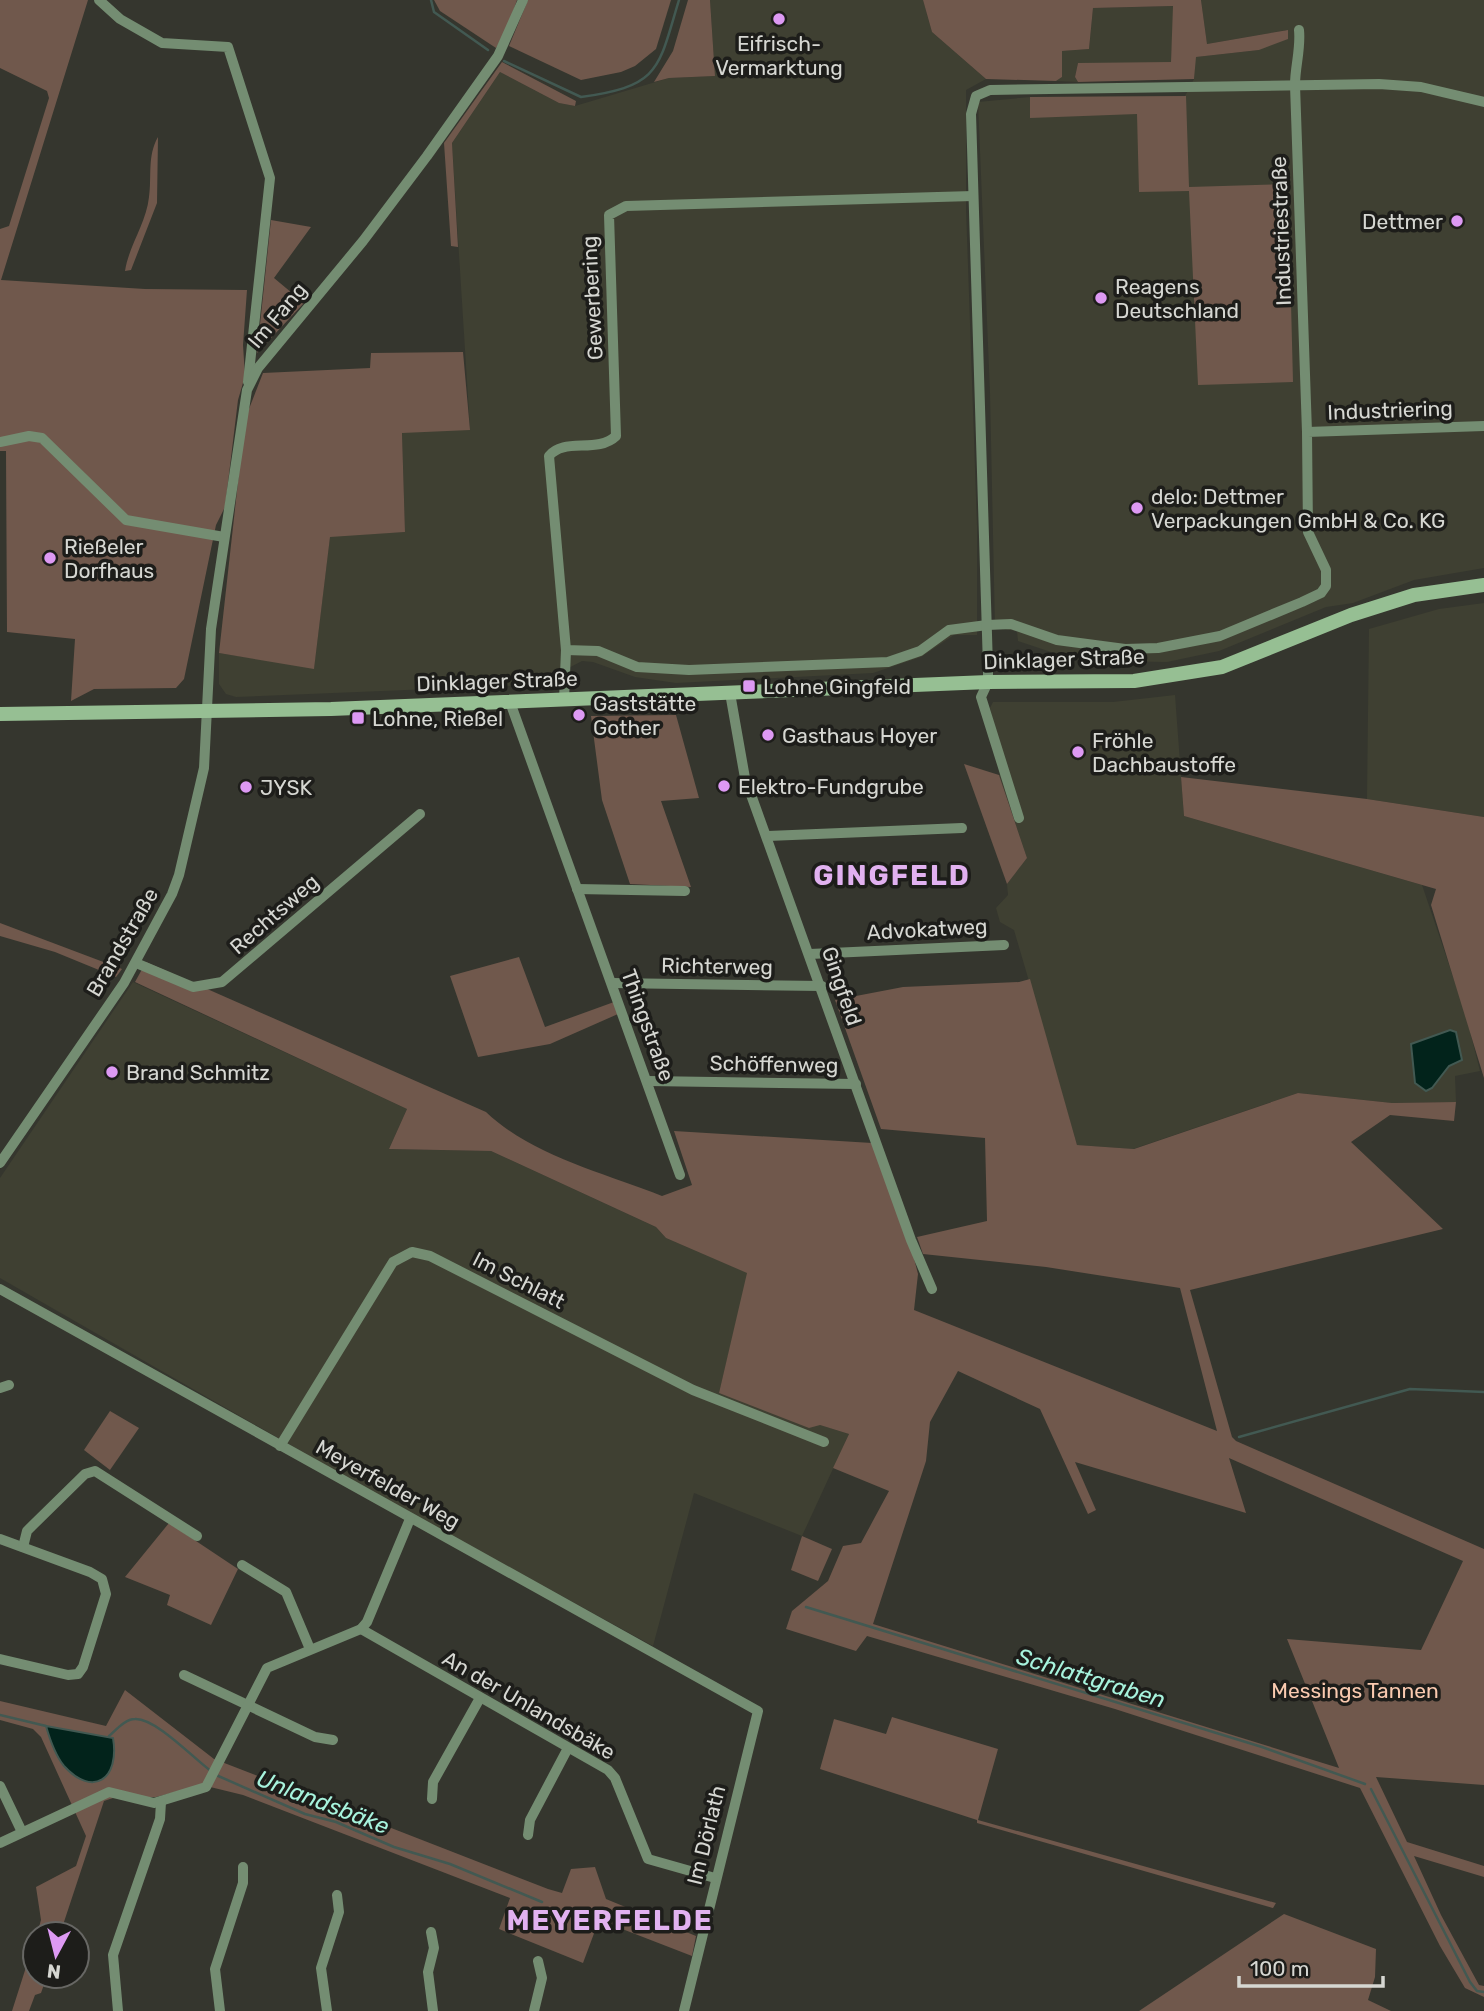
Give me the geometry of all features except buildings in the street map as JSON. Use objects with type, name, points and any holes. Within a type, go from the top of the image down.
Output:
[{"type":"main road","name":"Dinklager Straße","points":[[0,714],[207,712],[988,682],[1135,681],[1223,667],[1351,615],[1414,595],[1484,584]]},
{"type":"street","points":[[99,0],[120,19],[162,43],[228,47],[270,178],[247,390]]},
{"type":"street","name":"Im Fang","points":[[207,712],[207,676],[247,390],[258,368],[363,240],[490,67],[508,40],[523,0]]},
{"type":"street","name":"Industriestraße","points":[[1299,30],[1301,46],[1295,66],[1307,432]]},
{"type":"street","points":[[1019,818],[981,697],[988,682],[988,625],[971,114],[976,96],[990,90],[1401,85],[1484,102]]},
{"type":"street","name":"Gewerbering","points":[[564,700],[566,650],[549,456],[558,449],[599,446],[616,436],[610,215],[626,206],[973,196]]},
{"type":"street","name":"Industriering","points":[[988,625],[1011,624],[1086,646],[1158,648],[1220,636],[1321,593],[1328,579],[1308,532],[1307,432],[1484,426]]},
{"type":"street","points":[[0,442],[29,436],[42,438],[126,520],[225,537]]},
{"type":"street","points":[[566,650],[598,651],[637,667],[658,670],[870,664],[904,658],[920,651],[949,630],[988,625]]},
{"type":"street","name":"Gingfeld","points":[[730,693],[741,763],[932,1289]]},
{"type":"street","name":"Thingstraße","points":[[510,702],[680,1175]]},
{"type":"street","name":"Brandstraße","points":[[0,1163],[136,963],[179,876],[204,768],[207,712]]},
{"type":"street","name":"Rechtsweg","points":[[136,963],[193,987],[222,982],[420,814]]},
{"type":"street","points":[[768,836],[962,828]]},
{"type":"street","points":[[577,889],[685,891]]},
{"type":"street","name":"Advokatweg","points":[[810,954],[1004,945]]},
{"type":"street","name":"Richterweg","points":[[612,983],[822,986]]},
{"type":"street","name":"Schöffenweg","points":[[648,1081],[856,1084]]},
{"type":"street","name":"Im Schlatt","points":[[281,1446],[393,1262],[412,1252],[430,1256],[694,1390],[824,1442]]},
{"type":"street","name":"Meyerfelder Weg","points":[[0,1289],[758,1710]]},
{"type":"street","points":[[23,1547],[27,1531],[85,1474],[94,1471],[197,1536]]},
{"type":"street","points":[[0,1843],[108,1792],[161,1802],[202,1790],[209,1783],[267,1668],[361,1629],[410,1519]]},
{"type":"street","points":[[0,1539],[90,1572],[102,1579],[106,1587],[87,1654],[78,1674],[68,1675],[0,1659]]},
{"type":"street","points":[[242,1565],[286,1592],[310,1649]]},
{"type":"street","name":"An der Unlandsbäke","points":[[361,1629],[611,1773],[648,1859],[715,1878]]},
{"type":"street","points":[[184,1675],[315,1737],[333,1740]]},
{"type":"street","points":[[432,1799],[433,1782],[480,1698]]},
{"type":"street","name":"Im Dörlath","points":[[684,2011],[758,1710]]},
{"type":"street","points":[[528,1835],[530,1820],[568,1748]]},
{"type":"street","points":[[0,1786],[22,1832]]},
{"type":"street","points":[[118,2011],[113,1955],[160,1819],[161,1802]]},
{"type":"street","points":[[220,2011],[215,1969],[243,1883],[243,1867]]},
{"type":"street","points":[[327,2011],[321,1968],[340,1912],[337,1895]]},
{"type":"street","points":[[431,1932],[434,1948],[428,1972],[433,2011]]},
{"type":"street","points":[[534,2011],[542,1979],[538,1961]]},
{"type":"shaded area","points":[[710,0],[923,0],[932,32],[986,79],[966,90],[966,208],[977,526],[977,635],[954,635],[921,657],[873,673],[676,683],[635,677],[593,662],[582,661],[557,674],[541,677],[530,685],[236,697],[226,694],[219,684],[219,653],[314,668],[330,536],[405,532],[402,432],[470,429],[452,143],[500,72],[559,103],[575,106],[669,78],[715,76]]},
{"type":"shaded area","points":[[1201,0],[1484,0],[1484,568],[1414,580],[1353,603],[1326,607],[1219,651],[1167,662],[1110,661],[1051,652],[1018,641],[1017,631],[995,628],[990,393],[978,102],[1030,97],[1185,96],[1194,79],[1195,57],[1259,50],[1287,30],[1207,44]]},
{"type":"shaded area","points":[[1174,6],[1171,63],[1078,63],[1075,77],[1078,82],[1056,81],[1062,77],[1062,51],[1089,49],[1093,8]]},
{"type":"shaded area","points":[[1484,603],[1484,817],[1367,799],[1369,629],[1439,609]]},
{"type":"shaded area","points":[[1175,695],[1184,816],[1422,885],[1465,1012],[1480,1071],[1455,1076],[1456,1102],[1392,1103],[1298,1093],[1133,1149],[1077,1145],[1014,930],[1000,922],[996,908],[1008,895],[1007,884],[1027,858],[999,775],[1006,772],[990,708],[993,702],[1113,702]]},
{"type":"shaded area","points":[[133,982],[407,1109],[389,1149],[491,1151],[656,1227],[666,1238],[748,1273],[719,1393],[849,1434],[802,1536],[694,1493],[653,1646],[374,1493],[0,1278],[0,1178]]},
{"type":"green space","points":[[0,0],[88,0],[1,280],[145,289],[247,290],[243,345],[245,376],[238,400],[225,507],[216,525],[184,679],[176,688],[94,689],[71,701],[75,639],[7,632],[6,451],[0,451],[0,229],[9,226],[49,98],[47,91],[0,68]]},
{"type":"green space","points":[[434,0],[517,0],[506,32],[496,48],[440,11]]},
{"type":"green space","points":[[528,0],[671,0],[656,49],[635,66],[621,72],[581,80],[509,46]]},
{"type":"green space","points":[[688,0],[710,0],[715,76],[669,78],[654,82],[673,51]]},
{"type":"green space","points":[[923,0],[1201,0],[1207,44],[1288,30],[1288,39],[1259,50],[1196,57],[1194,79],[1078,82],[1075,77],[1078,63],[1171,62],[1173,6],[1093,8],[1089,49],[1062,51],[1062,77],[1056,81],[986,79],[932,32]]},
{"type":"green space","points":[[502,62],[576,101],[575,106],[559,103],[500,72],[452,143],[458,247],[451,246],[444,143]]},
{"type":"green space","points":[[1186,96],[1189,187],[1288,184],[1293,382],[1198,385],[1189,191],[1139,192],[1137,114],[1030,118],[1030,97]]},
{"type":"green space","points":[[158,137],[157,203],[131,270],[125,271],[147,207],[151,159]]},
{"type":"green space","points":[[271,220],[311,227],[274,278],[304,303],[257,353]]},
{"type":"green space","points":[[463,352],[470,430],[402,433],[405,532],[330,537],[314,669],[219,653],[245,419],[263,373],[370,368],[371,353]]},
{"type":"green space","points":[[676,715],[699,798],[661,801],[691,887],[630,884],[602,800],[591,716]]},
{"type":"green space","points":[[964,764],[999,775],[1027,858],[1007,884]]},
{"type":"green space","points":[[1181,777],[1367,799],[1484,817],[1484,1078],[1431,905],[1436,889],[1184,816]]},
{"type":"green space","points":[[0,923],[122,969],[116,977],[55,952],[0,936]]},
{"type":"green space","points":[[519,957],[545,1027],[614,1002],[618,1014],[550,1044],[478,1057],[450,976]]},
{"type":"green space","name":"Messings Tannen","points":[[146,962],[486,1112],[504,1127],[547,1152],[662,1196],[692,1185],[674,1131],[872,1143],[909,1239],[918,1274],[914,1310],[1217,1431],[1180,1288],[1046,1267],[923,1254],[917,1237],[987,1221],[985,1138],[881,1129],[835,1000],[903,987],[1019,982],[1030,979],[1077,1145],[1134,1149],[1298,1093],[1392,1103],[1456,1102],[1454,1121],[1390,1115],[1351,1142],[1443,1229],[1190,1290],[1232,1437],[1236,1441],[1484,1549],[1484,1785],[1376,1777],[1407,1842],[1484,1866],[1484,1877],[1414,1856],[1441,1915],[1479,1985],[1484,1986],[1484,1997],[1465,1988],[1440,1946],[1360,1788],[1115,1709],[867,1636],[856,1651],[786,1629],[792,1611],[828,1581],[843,1546],[861,1543],[889,1491],[833,1468],[849,1434],[820,1425],[809,1428],[719,1393],[747,1273],[666,1238],[656,1227],[491,1151],[389,1149],[407,1109],[135,982]],"holes":[[[958,1371],[1040,1409],[1088,1514],[1096,1510],[1075,1462],[1246,1513],[1229,1458],[1463,1561],[1421,1650],[1287,1639],[1339,1768],[873,1624],[926,1461],[930,1422]]]},
{"type":"green space","points":[[110,1411],[139,1428],[110,1470],[84,1450]]},
{"type":"green space","points":[[169,1523],[238,1569],[211,1625],[167,1605],[170,1595],[125,1577]]},
{"type":"green space","points":[[802,1536],[832,1549],[818,1581],[791,1570]]},
{"type":"green space","points":[[125,1690],[214,1759],[548,1889],[562,1893],[571,1869],[595,1867],[606,1899],[696,1936],[692,1956],[599,1920],[583,1963],[499,1929],[510,1898],[243,1795],[202,1785],[156,1797],[113,1798],[104,1801],[65,1920],[41,1920],[36,1887],[76,1866],[86,1836],[41,1737],[33,1729],[0,1720],[0,1701],[106,1726]],"holes":[[[47,1727],[113,1738],[66,1768],[53,1747]]]},
{"type":"green space","points":[[892,1717],[998,1749],[978,1820],[1276,1903],[1273,1908],[977,1823],[977,1820],[820,1769],[834,1719],[886,1734]]},
{"type":"green space","points":[[1284,1914],[1376,1949],[1375,1977],[1368,2000],[1391,2011],[1139,2011]]},
{"type":"green space","points":[[21,1983],[21,1990],[42,1990],[35,1995],[29,2011],[12,2011]]},
{"type":"water","points":[[1450,1030],[1456,1032],[1462,1060],[1449,1066],[1432,1088],[1426,1091],[1415,1083],[1411,1044]]},
{"type":"water","points":[[46,1726],[113,1738],[114,1752],[108,1773],[94,1782],[75,1776],[58,1757]]},
{"type":"waterway","points":[[431,0],[434,12],[488,50]]},
{"type":"waterway","points":[[504,61],[581,97],[627,87],[642,80],[660,58],[679,0]]},
{"type":"waterway","points":[[1239,1437],[1410,1389],[1484,1392]]},
{"type":"waterway","name":"Schlattgraben","points":[[806,1607],[1262,1747],[1365,1784]]},
{"type":"waterway","name":"Unlandsbäke","points":[[0,1715],[46,1726]]},
{"type":"waterway","name":"Unlandsbäke","points":[[109,1736],[128,1721],[144,1720],[164,1732],[211,1771]]},
{"type":"waterway","name":"Unlandsbäke","points":[[216,1775],[305,1814],[336,1822],[394,1847],[450,1864],[542,1902]]},
{"type":"waterway","name":"Schlattgraben","points":[[1371,1789],[1470,1982],[1477,1991],[1484,1992]]},
{"type":"waterway","name":"Unlandsbäke","points":[[606,1915],[650,1930]]},
{"type":"place","name":"Eifrisch- Vermarktung","points":[[779,19]]},
{"type":"place","name":"Dettmer","points":[[1457,221]]},
{"type":"place","name":"Reagens Deutschland","points":[[1101,298]]},
{"type":"place","name":"delo: Dettmer Verpackungen GmbH & Co. KG","points":[[1137,508]]},
{"type":"place","name":"Rießeler Dorfhaus","points":[[50,558]]},
{"type":"place","name":"Lohne Gingfeld","points":[[749,686]]},
{"type":"place","name":"Gaststätte Gother","points":[[579,715]]},
{"type":"place","name":"Lohne, Rießel","points":[[358,718]]},
{"type":"place","name":"Gasthaus Hoyer","points":[[768,735]]},
{"type":"place","name":"Fröhle Dachbaustoffe","points":[[1078,752]]},
{"type":"place","name":"Elektro-Fundgrube","points":[[724,786]]},
{"type":"place","name":"JYSK","points":[[246,787]]},
{"type":"place","name":"Brand Schmitz","points":[[112,1072]]},
{"type":"district","name":"GINGFELD","points":[[892,875]]},
{"type":"district","name":"MEYERFELDE","points":[[610,1920]]}]
